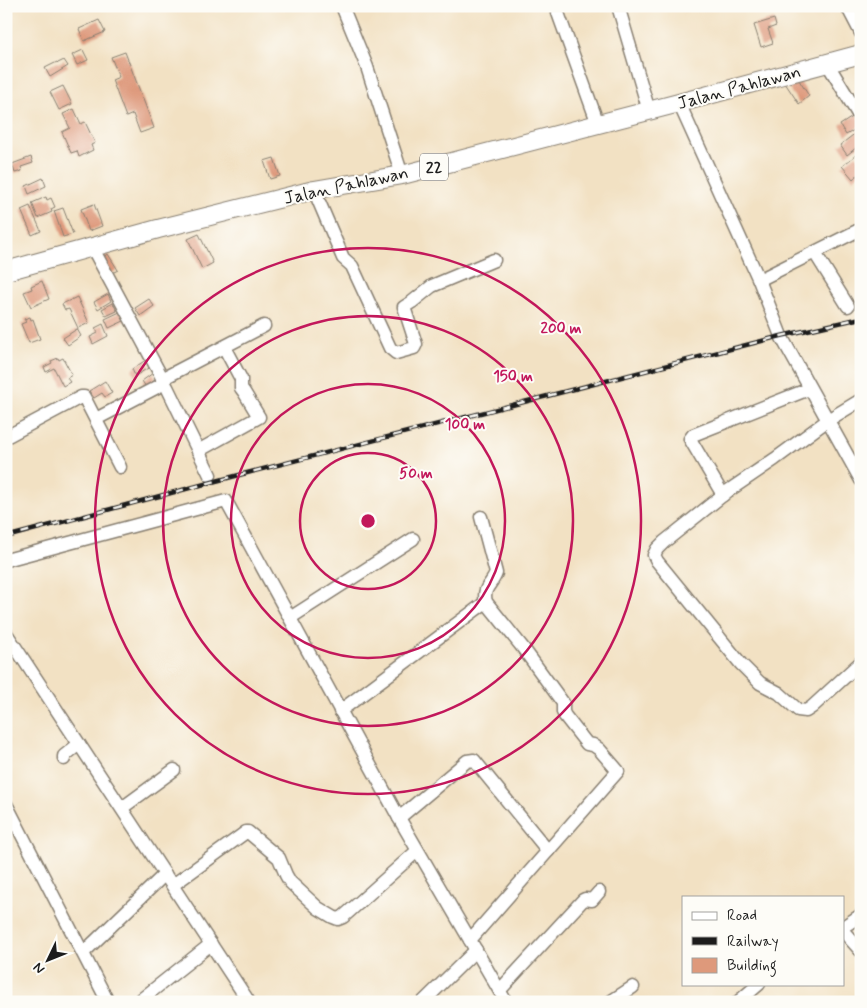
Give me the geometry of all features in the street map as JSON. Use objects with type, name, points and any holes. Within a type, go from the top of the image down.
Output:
[{"type":"highway","name":"Jalan Pahlawan","points":[[6,271],[158,229],[314,190],[402,175],[861,54]]},
{"type":"street","points":[[342,6],[366,67],[402,175]]},
{"type":"street","points":[[618,6],[649,111]]},
{"type":"street","points":[[847,6],[861,32]]},
{"type":"street","points":[[558,13],[598,124]]},
{"type":"street","points":[[828,63],[861,119]]},
{"type":"street","points":[[679,103],[759,280],[781,336],[861,480]]},
{"type":"street","points":[[314,190],[343,258],[352,266],[390,348],[396,353],[414,348],[416,344],[404,307],[432,286],[494,260]]},
{"type":"street","points":[[759,280],[861,230]]},
{"type":"street","points":[[92,247],[164,381],[210,475]]},
{"type":"street","points":[[815,253],[848,306]]},
{"type":"street","points":[[96,419],[224,346],[264,326]]},
{"type":"street","points":[[198,451],[259,416],[242,388],[241,379],[224,346]]},
{"type":"street","points":[[723,495],[690,439],[691,437],[809,389]]},
{"type":"street","points":[[6,437],[82,397],[96,419],[120,467]]},
{"type":"street","points":[[861,400],[828,420],[723,495],[664,542],[654,555],[741,664],[760,683],[779,693],[798,710],[806,711],[812,707],[861,662]]},
{"type":"street","points":[[6,560],[226,501],[399,818],[506,1002]]},
{"type":"street","points":[[423,1002],[473,945],[548,851],[618,771],[599,749],[587,744],[570,723],[563,712],[563,703],[523,648],[486,602],[485,594],[487,587],[496,573],[481,517]]},
{"type":"street","points":[[290,618],[412,539]]},
{"type":"street","points":[[340,711],[486,602]]},
{"type":"street","points":[[6,633],[249,1002]]},
{"type":"street","points":[[64,759],[64,756],[80,744]]},
{"type":"street","points":[[399,818],[467,762],[474,760],[548,851]]},
{"type":"street","points":[[122,808],[174,770]]},
{"type":"street","points":[[6,804],[108,1002]]},
{"type":"street","points":[[173,885],[242,834],[248,832],[279,858],[290,882],[318,908],[333,918],[338,919],[343,917],[418,851]]},
{"type":"street","points":[[83,953],[165,874]]},
{"type":"street","points":[[500,990],[583,900],[592,900],[599,892]]},
{"type":"street","points":[[844,925],[861,915]]},
{"type":"street","points":[[844,932],[861,951]]},
{"type":"street","points":[[138,1002],[211,944]]},
{"type":"street","points":[[738,1002],[757,986]]},
{"type":"street","points":[[610,1002],[632,987]]},
{"type":"building","points":[[774,19],[776,26],[768,29],[773,43],[761,47],[754,25]]},
{"type":"building","points":[[99,20],[105,32],[84,41],[79,29]]},
{"type":"building","points":[[83,50],[88,60],[77,65],[72,55]]},
{"type":"building","points":[[125,52],[154,128],[140,133],[133,114],[126,117],[112,80],[119,77],[111,57]]},
{"type":"building","points":[[64,60],[68,66],[50,77],[45,68]]},
{"type":"building","points":[[797,77],[809,96],[799,104],[785,83]]},
{"type":"building","points":[[63,86],[72,104],[59,110],[50,92]]},
{"type":"building","points":[[74,109],[81,124],[85,122],[95,143],[91,145],[93,150],[79,157],[77,151],[71,153],[62,132],[70,128],[63,114]]},
{"type":"building","points":[[857,114],[861,121],[861,126],[846,135],[840,125]]},
{"type":"building","points":[[861,129],[861,144],[847,155],[840,145]]},
{"type":"building","points":[[856,155],[859,158],[861,157],[861,172],[853,179],[842,166]]},
{"type":"building","points":[[31,157],[33,163],[21,167],[22,171],[15,173],[12,164]]},
{"type":"building","points":[[274,158],[280,176],[270,179],[264,161]]},
{"type":"building","points":[[43,178],[46,186],[29,194],[26,186]]},
{"type":"building","points":[[46,197],[47,200],[51,198],[55,207],[51,209],[52,212],[38,218],[32,203]]},
{"type":"building","points":[[94,204],[102,226],[89,231],[81,209]]},
{"type":"building","points":[[30,206],[41,231],[32,235],[21,210]]},
{"type":"building","points":[[63,208],[73,234],[63,237],[54,211]]},
{"type":"building","points":[[199,234],[213,263],[202,269],[188,239]]},
{"type":"building","points":[[108,254],[118,270],[110,274],[101,258]]},
{"type":"building","points":[[42,281],[49,299],[31,307],[24,292],[32,289],[31,286]]},
{"type":"building","points":[[108,294],[111,301],[98,309],[94,302]]},
{"type":"building","points":[[77,297],[89,323],[78,328],[69,309],[65,310],[62,304]]},
{"type":"building","points":[[149,299],[154,306],[140,316],[135,308]]},
{"type":"building","points":[[113,303],[117,311],[106,316],[102,309]]},
{"type":"building","points":[[122,311],[126,320],[109,328],[105,319]]},
{"type":"building","points":[[30,317],[31,320],[33,319],[40,339],[29,343],[21,324],[26,322],[24,319]]},
{"type":"building","points":[[103,324],[108,336],[93,344],[90,337],[98,333],[95,328]]},
{"type":"building","points":[[77,329],[81,336],[68,345],[63,338]]},
{"type":"building","points":[[58,358],[59,360],[63,358],[72,375],[67,378],[70,382],[63,386],[54,368],[46,372],[44,367]]},
{"type":"building","points":[[146,360],[150,367],[135,376],[132,369]]},
{"type":"building","points":[[153,373],[157,380],[146,387],[142,381]]},
{"type":"building","points":[[105,381],[112,393],[105,397],[102,393],[94,398],[89,391]]},
{"type":"railway","points":[[6,537],[781,336],[861,318]]}]
